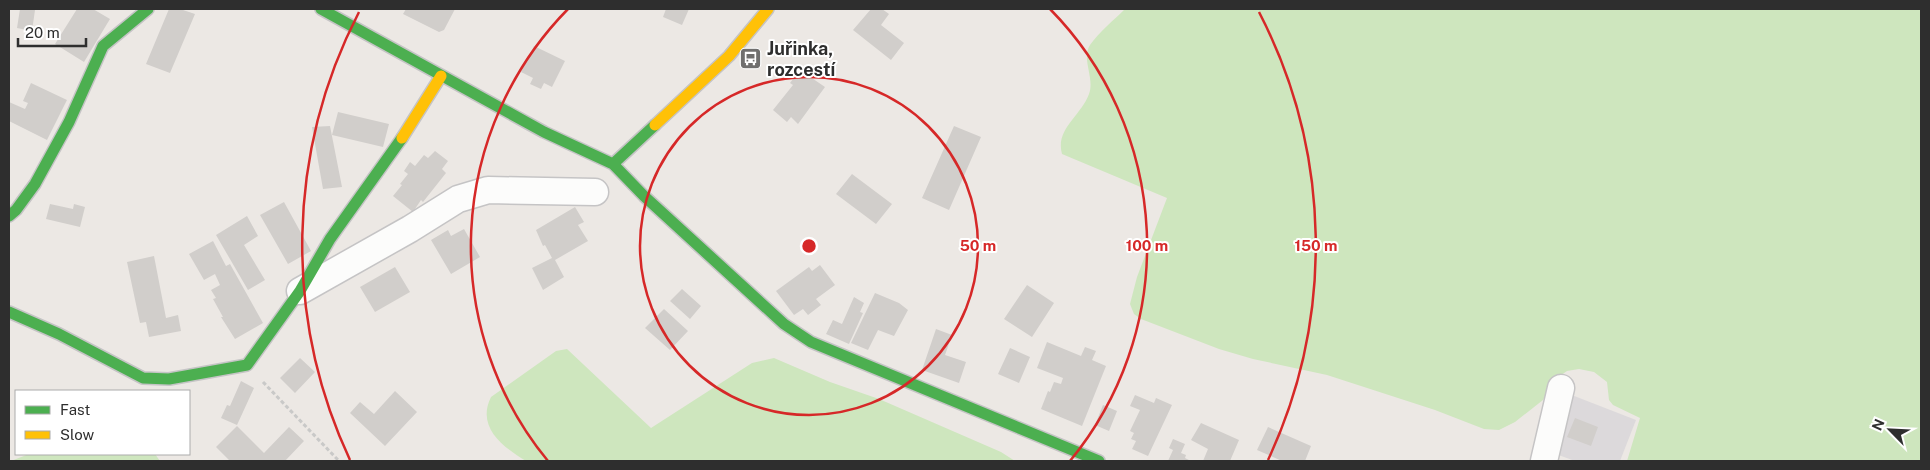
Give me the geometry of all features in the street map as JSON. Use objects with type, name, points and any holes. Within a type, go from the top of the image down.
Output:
[{"type":"street","points":[[9,216],[16,210],[35,184],[69,122],[103,46],[148,9]]},
{"type":"street","points":[[317,9],[544,132],[613,164],[784,324],[811,342],[1099,461]]},
{"type":"street","points":[[613,164],[729,56],[768,9]]},
{"type":"street","points":[[9,312],[59,334],[143,378],[168,381],[230,366],[247,365],[300,291],[330,239],[398,145],[441,76]]},
{"type":"street","points":[[300,291],[410,229],[458,199],[488,190],[595,192]]},
{"type":"street","points":[[1544,461],[1561,388]]},
{"type":"path","points":[[247,365],[340,461]]},
{"type":"shaded area","points":[[1564,392],[1636,420],[1620,461],[1575,461],[1553,453]]},
{"type":"green space","points":[[1125,9],[1921,9],[1921,461],[1627,461],[1640,418],[1613,405],[1609,400],[1607,382],[1594,372],[1579,369],[1567,371],[1554,380],[1543,400],[1515,422],[1499,430],[1484,429],[1435,410],[1327,375],[1253,359],[1219,349],[1141,319],[1134,314],[1130,304],[1137,277],[1167,198],[1062,154],[1061,145],[1065,130],[1089,94],[1090,82],[1087,56],[1090,45]]},
{"type":"green space","points":[[567,349],[651,428],[752,363],[774,358],[830,382],[879,399],[1001,452],[1015,461],[526,461],[501,443],[489,427],[487,408],[491,397],[556,351]]},
{"type":"green space","points":[[26,455],[156,455],[160,461],[11,461]]},
{"type":"building","points":[[20,9],[35,10],[32,31],[17,28]]},
{"type":"building","points":[[77,9],[93,9],[110,19],[84,62],[55,44]]},
{"type":"building","points":[[169,9],[180,9],[195,14],[170,73],[146,64]]},
{"type":"building","points":[[406,9],[455,9],[444,30],[439,32],[403,14]]},
{"type":"building","points":[[666,9],[689,9],[682,25],[663,17]]},
{"type":"building","points":[[871,9],[882,9],[889,14],[881,25],[904,43],[891,60],[853,30]]},
{"type":"building","points":[[534,46],[565,61],[552,87],[544,83],[541,89],[530,84],[533,78],[521,72]]},
{"type":"building","points":[[800,70],[825,87],[798,124],[791,117],[787,122],[773,110],[793,85],[790,83]]},
{"type":"building","points":[[31,83],[67,100],[47,140],[9,121],[9,102],[25,109],[28,103],[23,101]]},
{"type":"building","points":[[338,112],[389,124],[383,147],[332,135]]},
{"type":"building","points":[[330,126],[342,187],[323,189],[312,127]]},
{"type":"building","points":[[954,126],[981,137],[949,210],[922,198]]},
{"type":"building","points":[[435,151],[448,161],[442,169],[446,173],[423,202],[421,200],[413,212],[393,196],[408,174],[404,171],[410,162],[415,166],[424,155],[428,158]]},
{"type":"building","points":[[852,174],[892,204],[876,224],[836,194]]},
{"type":"building","points":[[284,202],[311,251],[288,264],[260,215]]},
{"type":"building","points":[[50,204],[73,209],[74,204],[85,207],[80,227],[46,219]]},
{"type":"building","points":[[575,207],[584,222],[578,225],[588,241],[555,260],[564,277],[543,290],[532,268],[552,258],[545,245],[543,246],[536,230]]},
{"type":"building","points":[[247,216],[258,236],[244,245],[265,280],[248,290],[216,235]]},
{"type":"building","points":[[464,229],[480,257],[451,274],[431,240],[448,230],[451,236]]},
{"type":"building","points":[[213,241],[226,266],[230,264],[263,323],[235,339],[221,317],[223,317],[213,299],[216,298],[211,290],[220,285],[215,274],[204,280],[189,254]]},
{"type":"building","points":[[154,256],[166,318],[178,315],[181,331],[149,337],[146,322],[140,323],[127,262]]},
{"type":"building","points":[[820,265],[835,285],[816,299],[821,305],[808,315],[803,309],[794,315],[776,291],[809,267],[812,271]]},
{"type":"building","points":[[395,267],[410,292],[375,312],[360,287]]},
{"type":"building","points":[[1027,285],[1054,303],[1032,337],[1004,319]]},
{"type":"building","points":[[682,289],[701,306],[690,319],[670,301]]},
{"type":"building","points":[[875,293],[899,303],[908,310],[894,336],[878,330],[868,350],[851,343]]},
{"type":"building","points":[[854,297],[864,303],[860,312],[863,313],[849,344],[826,334],[833,320],[842,324]]},
{"type":"building","points":[[664,309],[688,331],[670,350],[645,328]]},
{"type":"building","points":[[936,329],[952,335],[945,355],[966,362],[959,383],[922,370]]},
{"type":"building","points":[[1047,342],[1081,356],[1085,347],[1096,351],[1092,360],[1106,366],[1082,426],[1041,409],[1048,391],[1050,392],[1054,382],[1061,384],[1063,378],[1037,368]]},
{"type":"building","points":[[1010,348],[1030,357],[1019,383],[998,374]]},
{"type":"building","points":[[300,358],[315,372],[295,393],[280,378]]},
{"type":"building","points":[[241,381],[254,388],[237,425],[221,418],[227,405],[230,406]]},
{"type":"building","points":[[395,391],[417,412],[385,446],[350,413],[360,402],[374,414]]},
{"type":"building","points":[[1135,395],[1154,403],[1156,398],[1172,405],[1148,456],[1132,449],[1136,441],[1131,439],[1134,433],[1130,431],[1140,410],[1130,406]]},
{"type":"building","points":[[1103,405],[1117,411],[1109,431],[1095,425]]},
{"type":"building","points":[[1575,418],[1598,427],[1591,446],[1567,437]]},
{"type":"building","points":[[1201,423],[1239,440],[1230,461],[1203,461],[1208,449],[1191,440]]},
{"type":"building","points":[[237,426],[264,453],[289,427],[304,441],[285,461],[230,461],[216,447]]},
{"type":"building","points":[[1268,427],[1311,446],[1305,461],[1282,461],[1257,450]]},
{"type":"building","points":[[1173,439],[1185,444],[1181,453],[1186,455],[1185,458],[1191,461],[1168,461],[1173,450],[1169,448]]},
{"type":"traffic: fast","points":[[9,216],[16,210],[35,184],[69,122],[103,46],[148,9]]},
{"type":"traffic: fast","points":[[321,9],[544,132],[613,164]]},
{"type":"traffic: fast","points":[[655,125],[613,164],[644,196],[784,324],[811,342],[1099,461]]},
{"type":"traffic: fast","points":[[9,312],[59,334],[143,378],[169,379],[247,365],[300,291],[330,239],[402,138]]},
{"type":"traffic: slow","points":[[655,125],[729,56],[768,9]]},
{"type":"traffic: slow","points":[[402,138],[441,76]]},
{"type":"place","name":"Juřinka, rozcestí","points":[[751,58]]}]
